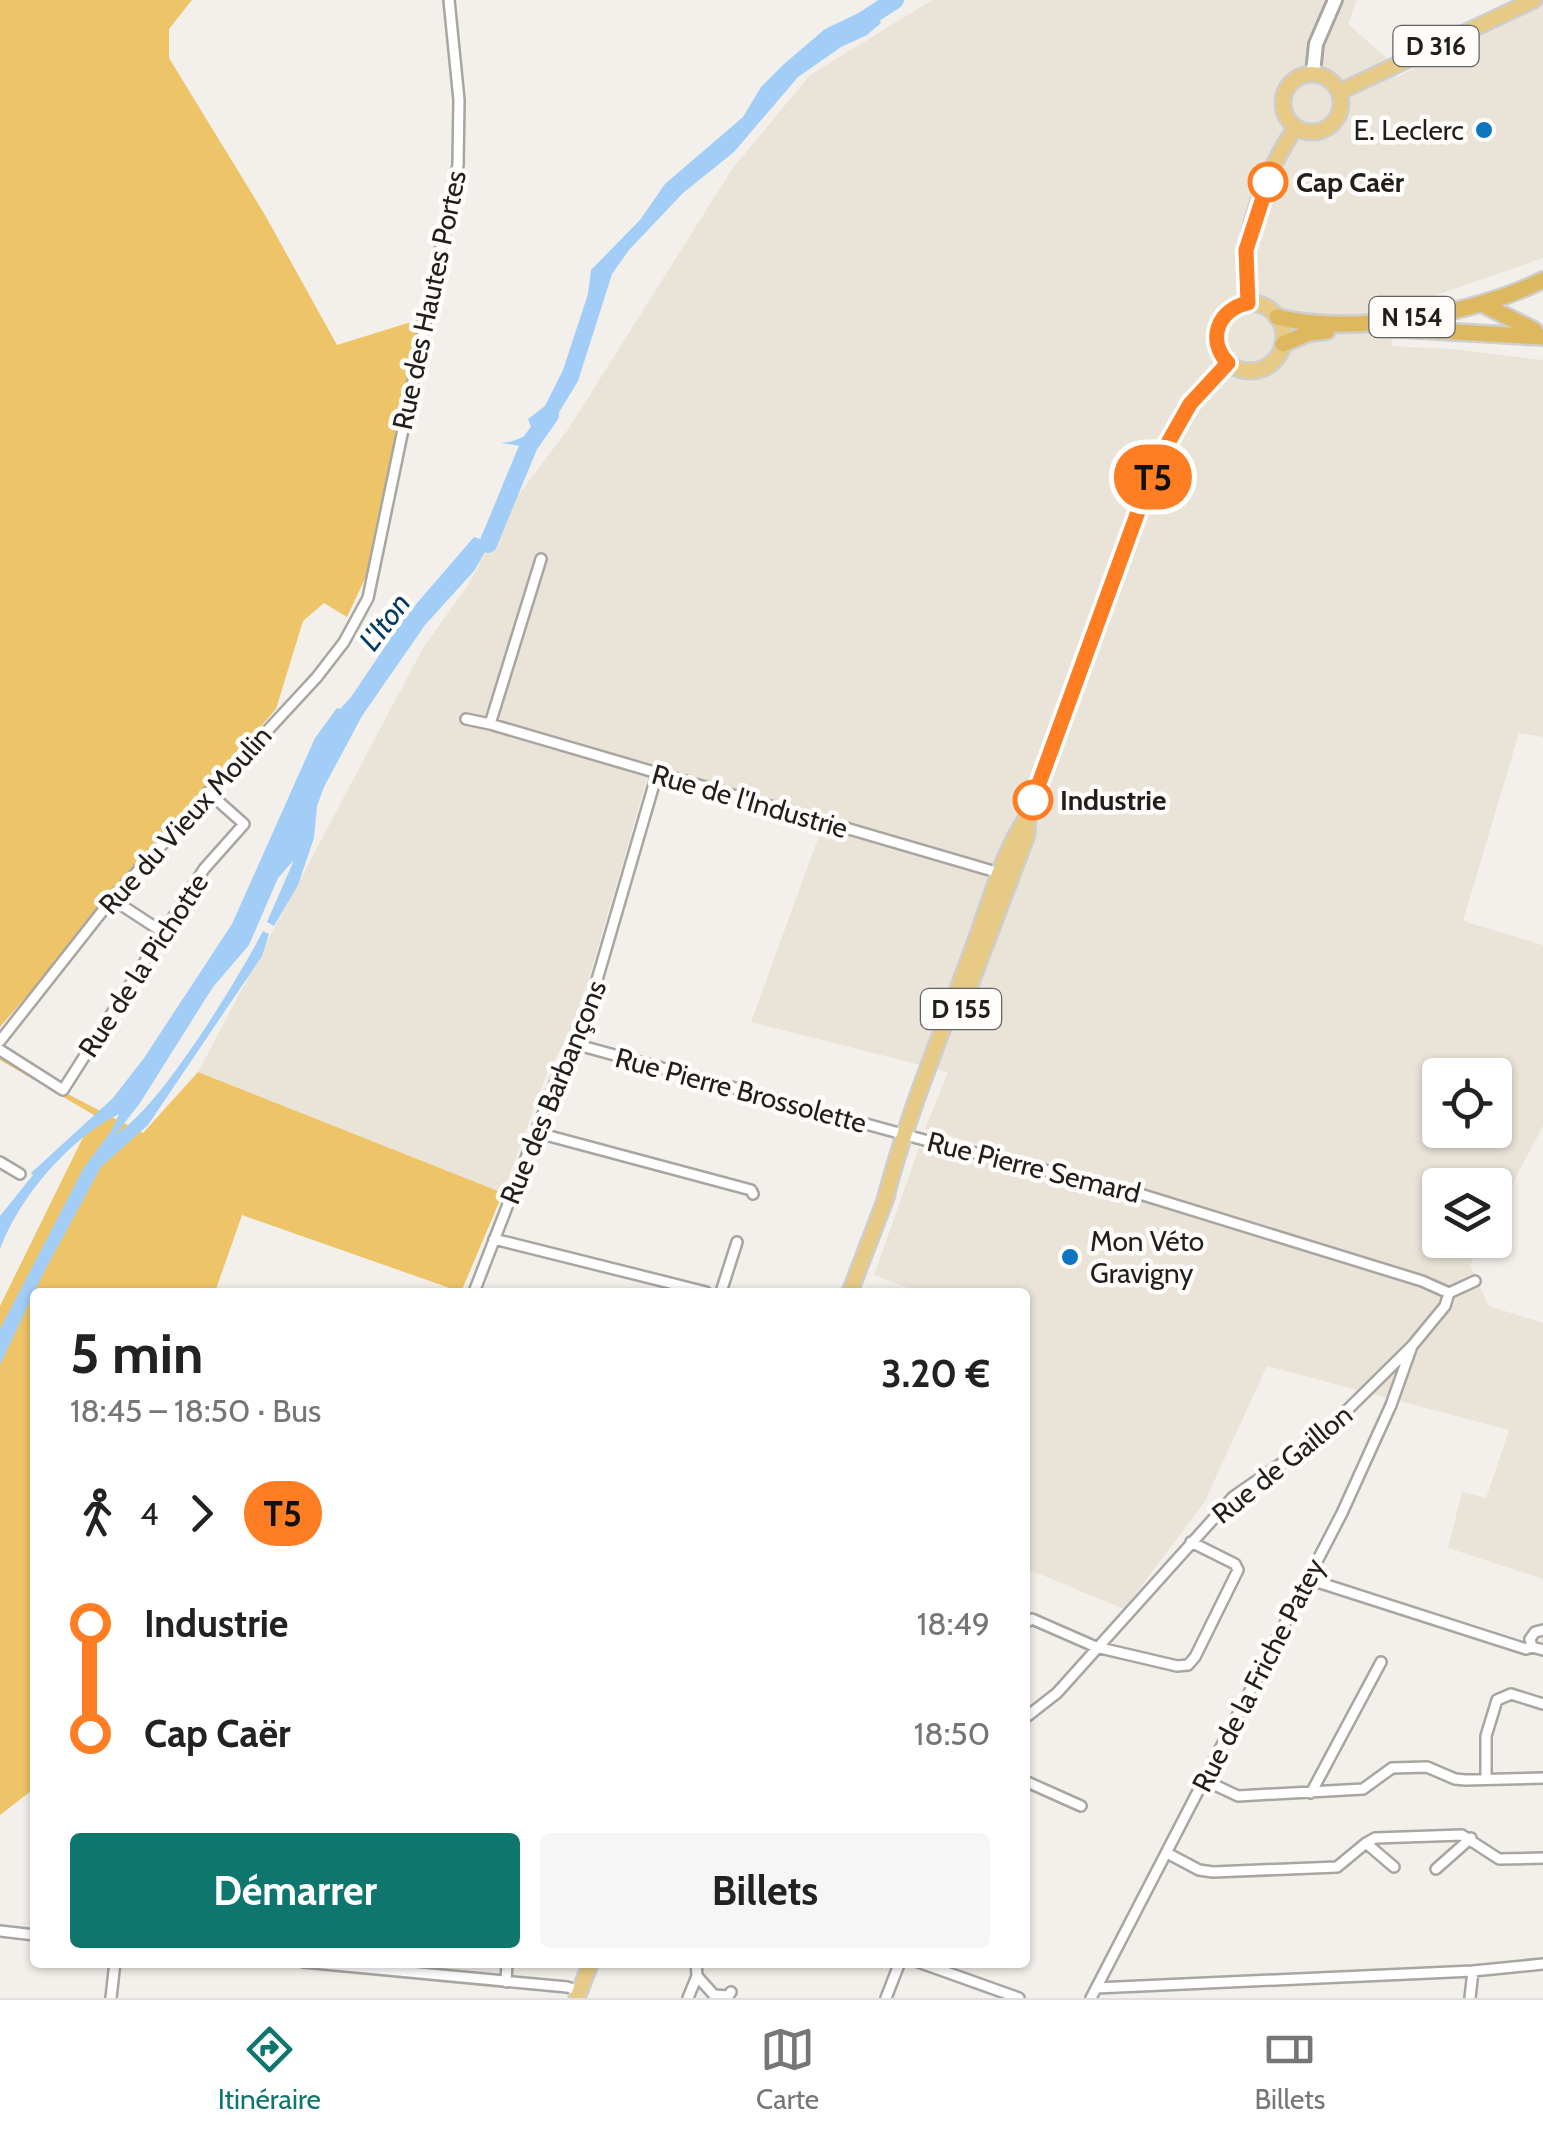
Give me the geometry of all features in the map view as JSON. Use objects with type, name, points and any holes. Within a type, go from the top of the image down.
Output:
[{"type":"highway","name":"N 154","points":[[1277,317],[1302,323],[1408,318],[1482,304],[1543,280]]},
{"type":"highway","points":[[1482,304],[1543,334]]},
{"type":"highway","points":[[1284,344],[1309,333],[1372,328],[1543,334]]},
{"type":"main road","points":[[1313,74],[1316,44],[1335,0]]},
{"type":"main road","name":"D 316","points":[[1339,92],[1534,0]]},
{"type":"main road","points":[[1313,74],[1329,78],[1339,92],[1341,107],[1329,127],[1312,132],[1296,127],[1284,113],[1284,94],[1295,79],[1313,74]]},
{"type":"main road","points":[[1248,303],[1246,250],[1251,227],[1281,150],[1296,127]]},
{"type":"main road","points":[[1248,303],[1264,306],[1277,317],[1284,344],[1274,360],[1256,370],[1228,363],[1217,346],[1218,325],[1230,310],[1248,303]]},
{"type":"main road","name":"D 155","points":[[852,1288],[1006,875],[1018,830],[1028,816],[1164,450],[1190,404],[1228,363]]},
{"type":"main road","points":[[578,1994],[589,1968]]},
{"type":"street","name":"Rue des Hautes Portes","points":[[368,598],[458,164],[460,100],[450,0]]},
{"type":"street","points":[[490,724],[541,559]]},
{"type":"street","name":"Rue du Vieux Moulin","points":[[0,1041],[112,899],[317,677],[344,642],[368,598]]},
{"type":"street","name":"Rue de l'Industrie","points":[[466,719],[1006,875]]},
{"type":"street","name":"Rue des Barbançons","points":[[475,1288],[557,1078],[578,1045],[657,774]]},
{"type":"street","name":"Rue de la Pichotte","points":[[0,1050],[63,1090],[204,869],[244,824],[208,792]]},
{"type":"street","points":[[112,899],[164,933]]},
{"type":"street","name":"Rue Pierre Brossolette","points":[[578,1045],[908,1135]]},
{"type":"street","points":[[538,1133],[752,1190],[753,1194]]},
{"type":"street","name":"Rue Pierre Semard","points":[[908,1135],[1140,1194],[1422,1280],[1449,1293]]},
{"type":"street","points":[[0,1162],[20,1174]]},
{"type":"street","points":[[494,1238],[690,1288]]},
{"type":"street","points":[[723,1288],[736,1242]]},
{"type":"street","points":[[1449,1293],[1476,1280]]},
{"type":"street","name":"Rue de Gaillon","points":[[1030,1714],[1056,1694],[1233,1498],[1321,1436],[1412,1346],[1445,1306],[1449,1293]]},
{"type":"street","name":"Rue de la Friche Patey","points":[[1090,1998],[1342,1513],[1391,1405],[1412,1346]]},
{"type":"street","points":[[1030,1620],[1096,1647],[1177,1666],[1188,1665],[1238,1570],[1235,1564],[1191,1542]]},
{"type":"street","points":[[1308,1579],[1526,1649],[1538,1649],[1532,1635],[1543,1630]]},
{"type":"street","points":[[1311,1793],[1381,1662]]},
{"type":"street","points":[[1486,1780],[1486,1736],[1497,1700],[1510,1694],[1543,1704]]},
{"type":"street","points":[[1204,1780],[1238,1796],[1363,1789],[1392,1768],[1427,1766],[1454,1779],[1543,1778]]},
{"type":"street","points":[[1030,1783],[1081,1806]]},
{"type":"street","points":[[1166,1853],[1199,1870],[1214,1872],[1337,1867],[1375,1838],[1462,1835],[1499,1859],[1543,1858]]},
{"type":"street","points":[[1436,1868],[1471,1838]]},
{"type":"street","points":[[1366,1843],[1394,1867]]},
{"type":"street","points":[[0,1931],[30,1934]]},
{"type":"street","points":[[1096,1988],[1473,1971],[1543,1964]]},
{"type":"street","points":[[111,1998],[115,1968]]},
{"type":"street","points":[[363,1968],[506,1982],[578,1994]]},
{"type":"street","points":[[506,1982],[507,1968]]},
{"type":"street","points":[[688,1998],[696,1968]]},
{"type":"street","points":[[886,1998],[898,1968]]},
{"type":"street","points":[[936,1968],[1019,1998]]},
{"type":"street","points":[[1470,1998],[1473,1971]]},
{"type":"street","points":[[697,1976],[714,1995],[728,1996],[731,1992]]},
{"type":"street","points":[[985,1998],[990,1986]]},
{"type":"shaded area","points":[[0,0],[192,0],[169,29],[169,58],[265,215],[337,345],[424,318],[369,570],[347,617],[324,603],[303,621],[276,709],[0,1027]]},
{"type":"shaded area","points":[[932,0],[1357,0],[1348,24],[1389,60],[1397,77],[1543,2],[1543,258],[1396,309],[1391,346],[1543,360],[1543,737],[1519,733],[1463,921],[1543,945],[1543,1126],[1512,1185],[1512,1168],[1422,1168],[1422,1258],[1474,1258],[1470,1265],[1489,1306],[1543,1323],[1543,1579],[1448,1548],[1462,1492],[1486,1498],[1509,1430],[1267,1366],[1204,1503],[1124,1609],[1030,1570],[1030,1288],[908,1288],[874,1275],[919,1148],[1054,1179],[1058,1167],[925,1129],[948,1072],[751,1022],[820,833],[647,779],[576,1023],[547,1073],[503,1193],[198,1072],[423,648],[468,585],[513,502],[569,428],[732,169],[810,75]]},
{"type":"shaded area","points":[[0,1052],[56,1088],[143,1133],[198,1072],[503,1193],[463,1288],[450,1288],[242,1215],[216,1288],[30,1288],[30,1792],[0,1815],[0,1306],[94,1115],[0,1060]]},
{"type":"water","points":[[871,7],[881,23],[798,77],[734,152],[683,193],[629,250],[612,274],[578,381],[544,437],[535,434],[536,448],[501,443],[529,432],[532,429],[528,419],[545,406],[563,370],[588,294],[591,270],[640,220],[665,184],[743,117],[761,87],[784,64],[825,29]]},
{"type":"water","points":[[493,521],[501,525],[474,571],[425,625],[362,716],[324,787],[317,806],[314,838],[298,885],[274,926],[267,922],[294,860],[278,878],[249,945],[213,987],[116,1134],[134,1120],[175,1071],[263,931],[269,934],[262,956],[148,1125],[101,1167],[36,1288],[30,1288],[30,1302],[0,1365],[0,1329],[83,1169],[119,1114],[82,1138],[48,1171],[20,1209],[0,1249],[0,1216],[31,1173],[113,1098],[144,1058],[232,924],[315,738],[337,708],[351,697],[405,617],[474,537],[484,540]]},
{"type":"waterway","name":"L'Iton","points":[[855,26],[895,0]]},
{"type":"waterway","name":"L'Iton","points":[[488,544],[529,445],[550,415]]},
{"type":"bus line","name":"T5","points":[[1033,800],[1164,450],[1190,404],[1228,363],[1217,346],[1218,325],[1230,310],[1248,303],[1246,250],[1268,182]]},
{"type":"place","name":"E. Leclerc","points":[[1484,130]]},
{"type":"place","name":"Cap Caër","points":[[1268,182]]},
{"type":"place","name":"Industrie","points":[[1033,800]]},
{"type":"place","name":"Mon Véto Gravigny","points":[[1070,1257]]}]
